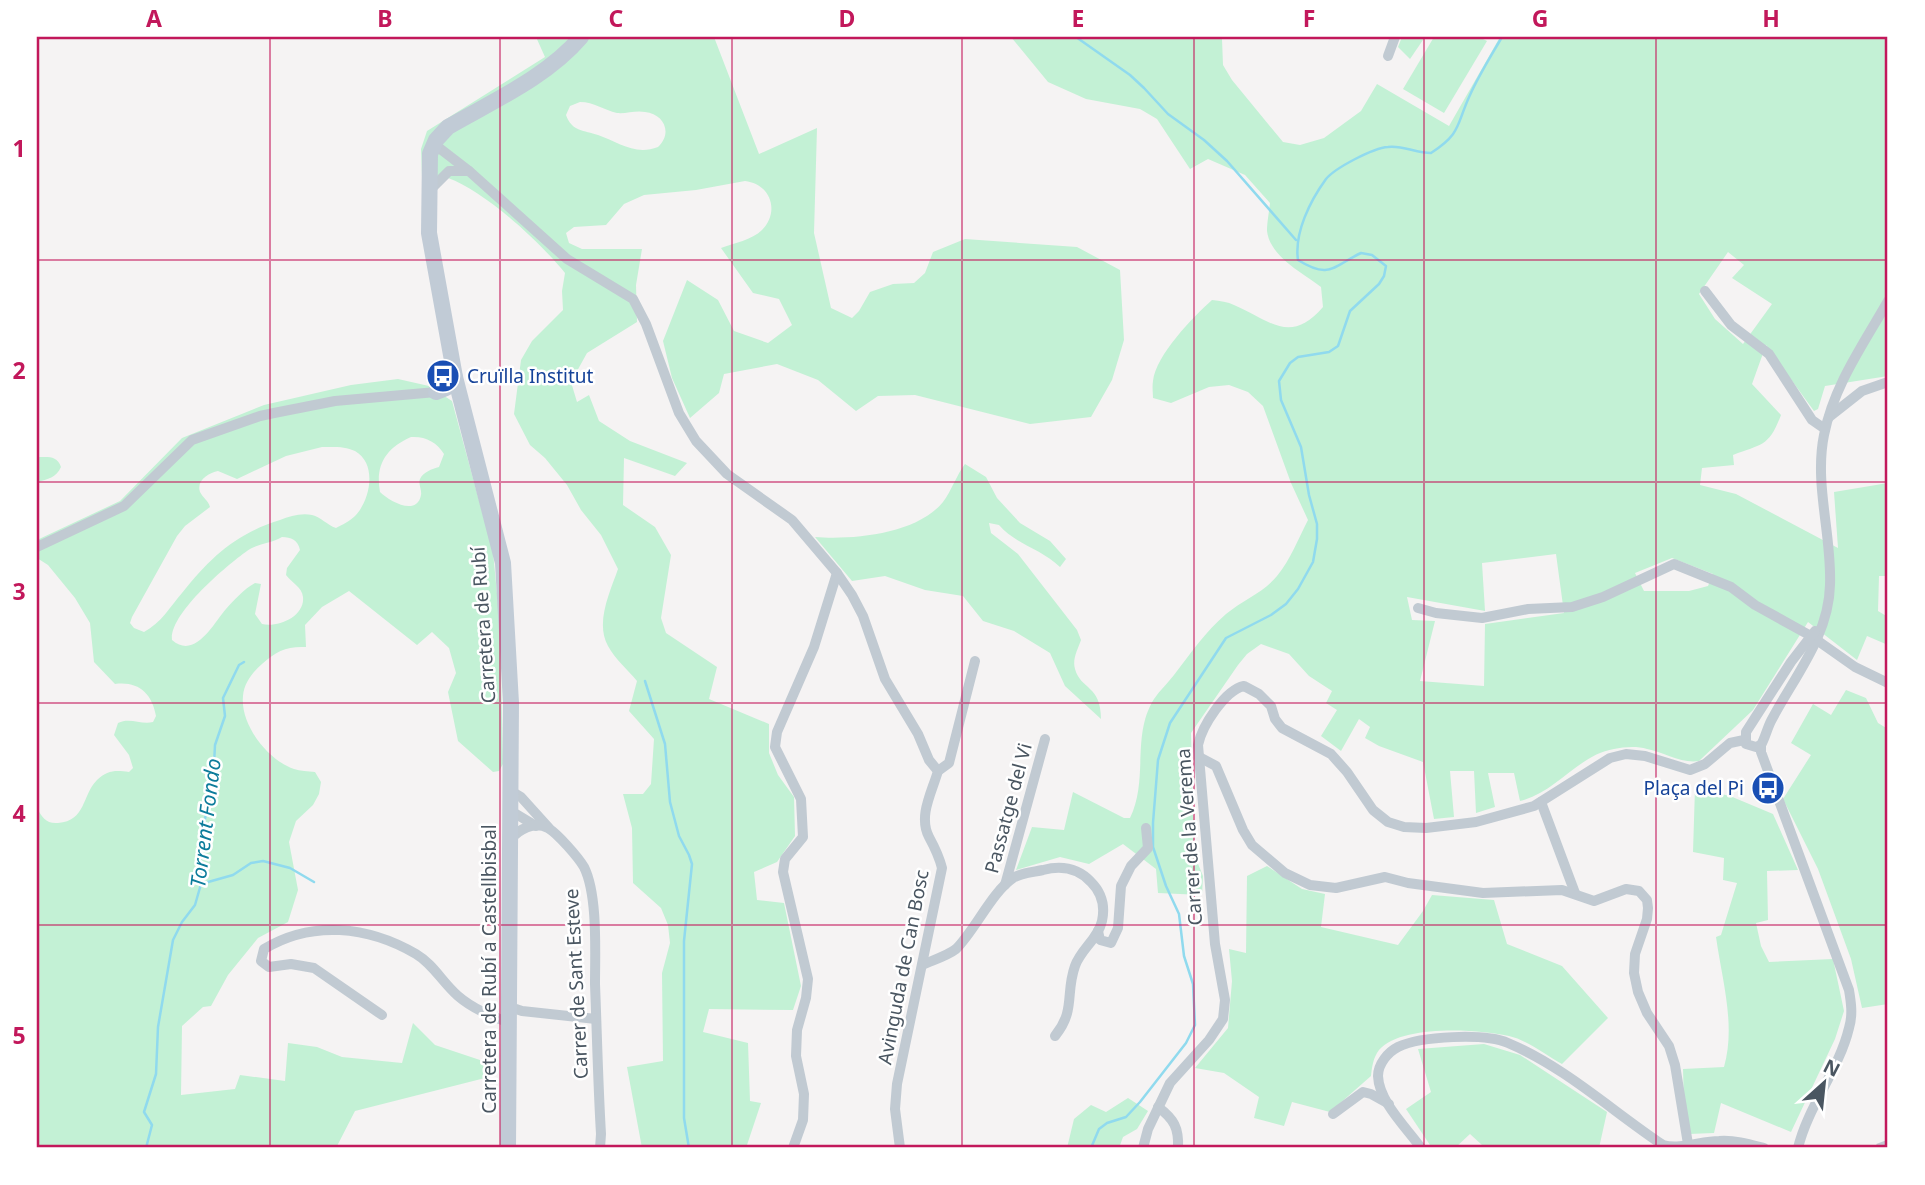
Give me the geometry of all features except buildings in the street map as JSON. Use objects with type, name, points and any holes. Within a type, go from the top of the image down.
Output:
[{"type":"street","points":[[438,160],[448,127],[544,70],[581,37]]},
{"type":"street","points":[[1388,57],[1395,37]]},
{"type":"street","points":[[438,160],[455,160],[566,259],[633,299],[646,324],[679,413],[696,441],[727,474],[792,520],[837,573],[863,616],[885,679],[918,734],[929,760],[938,771]]},
{"type":"street","points":[[438,160],[469,171]]},
{"type":"street","name":"Carretera de Rubí","points":[[438,160],[430,190],[429,233],[455,377],[503,563],[510,703],[510,801]]},
{"type":"street","points":[[1705,291],[1731,326],[1769,354],[1812,421],[1825,429]]},
{"type":"street","points":[[1798,1148],[1813,1107],[1844,1042],[1850,1026],[1852,1008],[1849,990],[1761,752],[1762,741],[1826,610],[1830,586],[1822,474],[1825,429],[1847,368],[1888,301]]},
{"type":"street","points":[[37,547],[124,506],[192,440],[260,416],[299,408],[335,401],[436,392],[446,388],[455,377]]},
{"type":"street","points":[[1829,417],[1862,391],[1888,383]]},
{"type":"street","points":[[436,392],[460,397]]},
{"type":"street","points":[[1418,608],[1436,613],[1482,618],[1521,610],[1572,607],[1603,597],[1674,564],[1731,587],[1755,605],[1814,638],[1855,667],[1888,683]]},
{"type":"street","points":[[793,1148],[803,1120],[804,1094],[796,1056],[797,1030],[808,979],[783,872],[785,859],[803,837],[801,799],[775,747],[777,732],[814,647],[837,573]]},
{"type":"street","name":"Carrer de la Verema","points":[[1143,1148],[1170,1083],[1209,1040],[1223,1018],[1225,1000],[1215,944],[1198,745],[1200,732],[1210,716],[1235,688],[1244,686],[1259,694],[1271,706],[1275,719],[1282,728],[1331,754],[1373,810],[1388,822],[1404,827],[1426,828],[1476,822],[1534,806],[1610,758],[1626,754],[1644,756],[1690,770],[1705,764],[1730,743],[1746,734],[1791,662],[1814,638]]},
{"type":"street","name":"Avinguda de Can Bosc","points":[[900,1148],[895,1110],[897,1084],[942,868],[937,850],[928,836],[924,815],[938,771],[949,762],[975,661]]},
{"type":"street","points":[[1759,729],[1762,741],[1751,747],[1746,734],[1759,729]]},
{"type":"street","name":"Passatge del Vi","points":[[1004,887],[1045,738]]},
{"type":"street","points":[[1199,757],[1216,766],[1252,845],[1301,883],[1336,888],[1385,877],[1408,883],[1483,893],[1503,894],[1555,889],[1594,901],[1632,888],[1639,891],[1647,900],[1647,919],[1635,954],[1634,973],[1647,1013],[1669,1046],[1675,1065],[1688,1144]]},
{"type":"street","name":"Carrer de Sant Esteve","points":[[510,801],[521,797],[584,867],[590,887],[594,928],[600,1148]]},
{"type":"street","points":[[510,801],[536,826]]},
{"type":"street","name":"Carretera de Rubí a Castellbisbal","points":[[508,1148],[510,801]]},
{"type":"street","points":[[1541,802],[1575,893]]},
{"type":"street","points":[[510,840],[516,833],[531,826],[551,830]]},
{"type":"street","points":[[1098,931],[1100,940],[1111,943],[1118,928],[1121,886],[1131,866],[1148,848],[1146,828]]},
{"type":"street","points":[[922,965],[954,950],[1013,877],[1055,867],[1074,869],[1096,887],[1102,900],[1103,915],[1098,931],[1074,967],[1069,1011],[1065,1024],[1055,1036]]},
{"type":"street","points":[[382,1015],[314,968],[291,964],[269,967],[261,961],[264,950],[281,939],[302,933],[328,929],[358,930],[418,955],[457,996],[483,1013],[510,1015],[522,1011],[596,1019]]},
{"type":"street","points":[[1422,1148],[1389,1104],[1380,1085],[1378,1075],[1384,1059],[1395,1049],[1407,1044],[1449,1038],[1495,1038],[1549,1063],[1663,1145],[1673,1148],[1688,1144],[1742,1141],[1764,1148]]},
{"type":"street","points":[[1333,1114],[1363,1092],[1389,1104]]},
{"type":"street","points":[[1158,1107],[1177,1125],[1178,1148]]},
{"type":"street","points":[[1880,1148],[1888,1145]]},
{"type":"green space","points":[[536,37],[714,37],[759,154],[817,128],[814,233],[831,308],[852,318],[870,292],[893,284],[914,283],[925,273],[933,252],[965,239],[1077,247],[1120,270],[1124,340],[1112,380],[1091,417],[1030,424],[915,395],[878,396],[856,411],[818,380],[777,364],[724,374],[719,393],[690,418],[672,378],[663,341],[687,280],[718,300],[734,331],[768,343],[792,325],[779,299],[753,293],[721,248],[748,239],[768,223],[771,207],[767,193],[754,183],[745,181],[696,190],[644,195],[624,204],[606,225],[574,227],[566,233],[569,243],[582,249],[642,249],[636,285],[637,322],[587,353],[571,382],[577,402],[589,395],[599,421],[630,441],[687,463],[675,476],[624,458],[623,505],[655,527],[671,555],[661,618],[666,633],[717,667],[709,699],[769,724],[769,753],[778,775],[794,797],[795,836],[777,862],[754,872],[757,900],[784,903],[801,986],[793,1010],[709,1009],[703,1032],[748,1043],[750,1101],[761,1103],[746,1148],[642,1148],[627,1067],[663,1061],[662,973],[670,943],[668,925],[661,908],[633,883],[632,828],[623,794],[643,794],[651,784],[654,739],[629,711],[637,681],[614,655],[604,637],[605,608],[618,569],[601,535],[581,510],[567,485],[545,458],[530,445],[514,414],[521,360],[532,341],[563,310],[565,273],[527,233],[479,194],[445,177],[422,177],[421,149],[427,131],[545,57]],"holes":[[[585,102],[617,113],[638,111],[657,116],[664,125],[663,142],[650,149],[634,149],[579,129],[572,125],[566,115],[570,106]]]},
{"type":"green space","points":[[1011,37],[1217,37],[1222,39],[1223,65],[1232,80],[1283,142],[1300,145],[1324,138],[1361,111],[1377,84],[1449,126],[1500,37],[1888,37],[1888,376],[1825,386],[1818,409],[1814,411],[1766,345],[1752,384],[1781,415],[1777,425],[1763,443],[1733,455],[1734,465],[1702,468],[1700,485],[1736,494],[1838,548],[1834,492],[1888,483],[1888,576],[1879,576],[1878,611],[1888,617],[1888,645],[1867,636],[1857,660],[1808,622],[1753,710],[1699,761],[1679,759],[1639,747],[1614,749],[1589,758],[1545,790],[1520,801],[1514,773],[1488,773],[1495,807],[1476,813],[1474,771],[1450,771],[1454,817],[1434,819],[1423,762],[1365,738],[1370,727],[1359,719],[1341,751],[1321,736],[1337,710],[1326,703],[1332,691],[1309,676],[1289,654],[1261,644],[1238,665],[1191,733],[1194,854],[1203,876],[1202,895],[1158,893],[1156,869],[1123,844],[1089,864],[1060,857],[1016,870],[1032,827],[1064,830],[1073,792],[1124,818],[1130,818],[1139,788],[1143,728],[1154,699],[1218,621],[1277,576],[1308,520],[1291,483],[1263,406],[1248,392],[1229,385],[1209,387],[1171,403],[1153,398],[1153,381],[1161,360],[1186,326],[1212,300],[1232,304],[1270,323],[1290,327],[1300,325],[1323,307],[1321,287],[1288,264],[1274,249],[1267,231],[1270,203],[1245,175],[1208,159],[1190,169],[1157,119],[1140,109],[1086,99],[1048,82]],"holes":[[[1728,252],[1744,265],[1732,278],[1772,304],[1743,344],[1715,319],[1699,294]],[[1556,554],[1564,613],[1485,624],[1484,686],[1420,681],[1435,621],[1412,620],[1407,597],[1485,611],[1482,563]],[[1672,558],[1713,574],[1708,586],[1689,591],[1644,591],[1635,573]]]},
{"type":"green space","points":[[1402,37],[1425,37],[1410,59],[1398,47]]},
{"type":"green space","points":[[1434,37],[1479,37],[1487,41],[1444,113],[1403,89]]},
{"type":"green space","points":[[398,379],[429,386],[452,401],[493,552],[500,625],[503,764],[499,771],[493,772],[458,741],[448,692],[456,673],[449,648],[432,632],[417,645],[349,591],[322,607],[305,625],[306,647],[282,650],[252,674],[243,696],[243,707],[251,729],[275,758],[296,770],[315,772],[321,782],[319,794],[313,805],[296,821],[289,842],[298,890],[288,922],[258,938],[228,975],[211,1006],[203,1007],[182,1026],[181,1095],[235,1089],[240,1075],[285,1081],[288,1043],[317,1047],[342,1057],[402,1063],[413,1023],[435,1045],[486,1062],[485,1078],[355,1111],[336,1148],[37,1148],[37,808],[50,822],[58,823],[74,818],[92,786],[104,774],[129,772],[133,768],[129,755],[114,735],[118,723],[153,722],[156,716],[151,701],[143,690],[131,684],[115,684],[94,662],[90,623],[75,598],[48,565],[37,558],[37,540],[120,501],[182,438],[264,405],[351,385]],"holes":[[[411,437],[430,441],[444,454],[439,467],[421,477],[421,495],[418,502],[409,506],[396,503],[380,492],[379,474],[389,452]],[[322,447],[343,448],[355,451],[362,457],[369,473],[368,492],[355,516],[336,528],[312,515],[296,515],[250,532],[214,558],[155,624],[144,632],[134,628],[130,623],[132,617],[177,536],[185,526],[210,507],[199,488],[207,475],[218,471],[237,479],[286,456]],[[291,538],[296,541],[300,550],[287,568],[286,575],[298,587],[303,597],[300,610],[295,615],[275,624],[262,624],[255,614],[261,584],[255,583],[236,598],[196,643],[188,646],[172,640],[179,617],[200,591],[251,548],[278,539]]]},
{"type":"green space","points":[[37,457],[55,459],[61,467],[59,471],[48,479],[37,482]]},
{"type":"green space","points":[[965,464],[986,477],[997,498],[1020,523],[1050,541],[1066,559],[1060,567],[1005,532],[999,525],[989,523],[991,533],[1018,554],[1077,630],[1081,640],[1075,658],[1075,669],[1098,700],[1101,719],[1065,686],[1050,653],[1014,631],[983,621],[963,596],[925,590],[885,576],[852,581],[815,537],[865,536],[884,533],[917,521],[932,513],[943,502]]},
{"type":"green space","points":[[1846,690],[1866,698],[1878,723],[1888,729],[1888,1004],[1862,1008],[1851,959],[1818,869],[1783,799],[1811,755],[1791,743],[1813,704],[1831,715]]},
{"type":"green space","points":[[1695,788],[1730,796],[1773,814],[1798,870],[1767,871],[1768,920],[1756,923],[1761,946],[1769,962],[1833,959],[1844,1011],[1835,1039],[1791,1132],[1721,1103],[1714,1133],[1689,1134],[1684,1103],[1683,1069],[1724,1067],[1729,1035],[1727,1002],[1716,937],[1721,935],[1737,883],[1723,880],[1724,858],[1693,852]]},
{"type":"green space","points":[[1267,866],[1302,889],[1325,894],[1321,927],[1398,945],[1432,895],[1494,900],[1507,944],[1562,966],[1608,1018],[1562,1064],[1523,1041],[1509,1036],[1460,1030],[1404,1036],[1379,1050],[1374,1059],[1371,1076],[1330,1112],[1292,1102],[1284,1126],[1254,1118],[1259,1097],[1224,1073],[1195,1068],[1228,1028],[1232,981],[1229,949],[1246,953],[1247,876]]},
{"type":"green space","points":[[1484,1044],[1520,1055],[1607,1112],[1599,1148],[1480,1148],[1482,1145],[1470,1134],[1455,1148],[1432,1148],[1406,1109],[1431,1092],[1418,1049]]},
{"type":"green space","points":[[1128,1098],[1148,1111],[1137,1129],[1123,1137],[1119,1148],[1067,1148],[1074,1119],[1091,1105],[1106,1112]]},
{"type":"waterway","points":[[1076,37],[1130,75],[1168,114],[1227,161],[1296,240]]},
{"type":"waterway","points":[[1091,1148],[1099,1129],[1107,1123],[1126,1117],[1140,1102],[1186,1043],[1195,1025],[1193,984],[1184,956],[1179,914],[1153,847],[1158,760],[1170,723],[1226,638],[1271,615],[1286,604],[1313,562],[1317,524],[1301,447],[1281,400],[1279,381],[1290,363],[1298,357],[1329,352],[1338,346],[1350,311],[1384,276],[1386,266],[1372,255],[1361,253],[1325,270],[1298,260],[1298,239],[1304,218],[1326,179],[1355,159],[1388,147],[1431,153],[1448,140],[1457,128],[1474,88],[1502,37]]},
{"type":"waterway","name":"Torrent Fondo","points":[[146,1148],[152,1125],[144,1112],[156,1074],[158,1027],[173,940],[195,905],[201,884],[200,843],[207,809],[206,791],[214,764],[215,745],[225,716],[223,698],[239,665],[244,662]]},
{"type":"waterway","points":[[645,681],[665,744],[670,802],[679,836],[692,864],[684,941],[684,1118],[689,1148]]},
{"type":"waterway","points":[[201,884],[233,875],[251,863],[263,861],[290,868],[314,882]]},
{"type":"place","name":"Cruïlla Institut","points":[[443,376]]},
{"type":"place","name":"Plaça del Pi","points":[[1768,788]]}]
